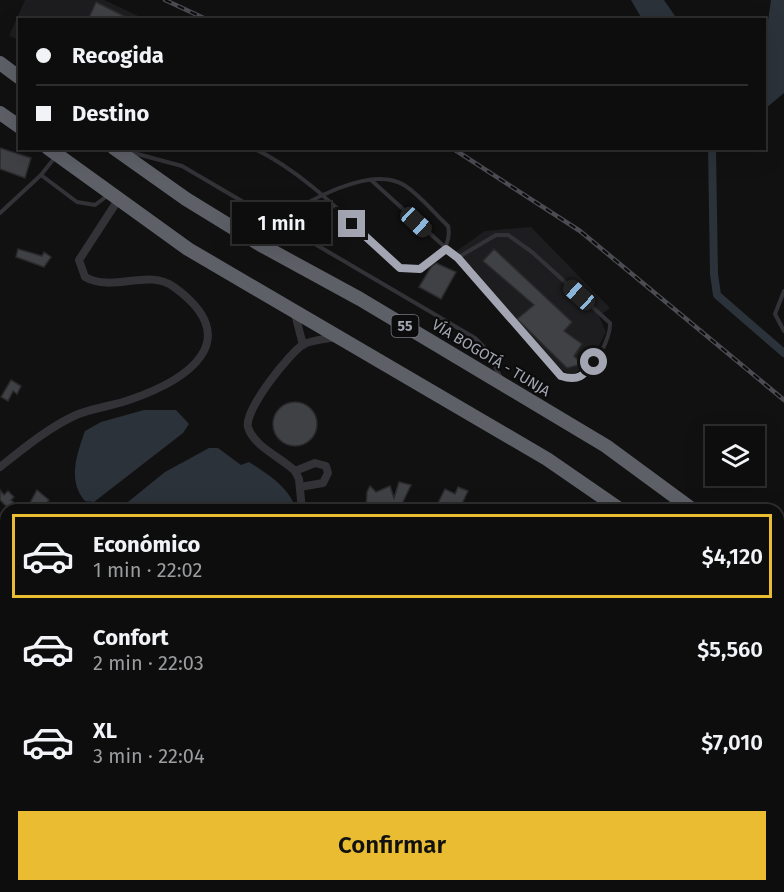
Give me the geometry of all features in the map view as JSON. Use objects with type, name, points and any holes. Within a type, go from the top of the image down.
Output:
[{"type":"highway","points":[[0,63],[18,76]]},
{"type":"highway","points":[[0,113],[18,126]]},
{"type":"highway","name":"VÍA BOGOTÁ - TUNJA","points":[[117,150],[186,199],[261,245],[360,299],[606,446],[685,504]]},
{"type":"highway","points":[[52,152],[188,249],[295,314],[547,459],[612,504]]},
{"type":"street","points":[[0,467],[48,431],[77,415],[128,401],[166,384],[192,366],[207,348],[210,334],[207,325],[199,311],[173,286],[159,281],[145,280],[107,285],[85,277],[79,260],[114,197]]},
{"type":"street","points":[[295,314],[303,345]]},
{"type":"street","points":[[301,504],[300,487],[295,471],[253,436],[248,428],[248,418],[258,396],[303,345],[336,337]]},
{"type":"street","points":[[295,471],[315,463],[326,466],[328,473],[323,483],[300,487]]},
{"type":"lane","points":[[121,150],[148,155],[182,166],[475,338],[485,348],[504,385]]},
{"type":"lane","points":[[257,150],[290,169],[320,195],[400,268],[420,269],[446,249],[450,235],[448,226],[404,185],[392,180],[371,180],[320,195],[276,222]]},
{"type":"lane","points":[[0,213],[42,175],[52,152]]},
{"type":"lane","points":[[42,175],[77,202],[95,205],[114,197]]},
{"type":"lane","points":[[371,180],[458,258],[561,376],[576,379],[583,377],[607,341],[610,323],[532,252],[508,235],[496,235],[458,258]]},
{"type":"lane","points":[[784,291],[775,314],[784,331]]},
{"type":"shaded area","points":[[25,0],[104,0],[143,18],[18,18],[18,40],[9,36]]},
{"type":"shaded area","points":[[631,0],[664,0],[676,18],[641,18]]},
{"type":"shaded area","points":[[771,0],[784,0],[784,93],[766,108],[766,35]]},
{"type":"shaded area","points":[[531,227],[610,308],[599,316],[606,332],[593,357],[573,376],[562,370],[514,319],[472,267],[455,252],[485,231]]},
{"type":"shaded area","points":[[144,410],[176,410],[189,424],[183,433],[94,502],[85,501],[76,484],[75,467],[85,431],[101,422]]},
{"type":"shaded area","points":[[209,448],[218,448],[241,465],[249,462],[263,471],[289,494],[294,504],[125,504],[165,472]]},
{"type":"building","points":[[96,2],[128,18],[89,18]]},
{"type":"building","points":[[0,148],[31,158],[25,178],[0,169]]},
{"type":"building","points":[[18,249],[42,256],[44,252],[51,257],[44,267],[16,257]]},
{"type":"building","points":[[494,249],[572,322],[564,331],[582,344],[574,356],[582,364],[567,368],[517,319],[534,305],[483,261]]},
{"type":"building","points":[[436,263],[456,272],[441,299],[419,287]]},
{"type":"building","points":[[11,380],[21,386],[17,394],[13,391],[8,401],[1,397]]},
{"type":"building","points":[[295,402],[310,409],[317,424],[310,439],[295,446],[280,439],[273,424],[280,409]]},
{"type":"building","points":[[399,482],[411,485],[402,504],[366,504],[370,486],[376,492],[390,486],[394,498]]},
{"type":"building","points":[[458,487],[468,491],[462,504],[438,504],[445,489],[455,494]]},
{"type":"building","points":[[0,490],[4,495],[8,491],[14,497],[11,500],[15,504],[4,504],[0,500]]},
{"type":"building","points":[[37,490],[49,500],[46,504],[29,504]]},
{"type":"waterway","points":[[712,150],[714,274],[717,295],[784,353]]},
{"type":"railway","points":[[165,0],[204,18]]},
{"type":"railway","points":[[455,150],[580,231],[784,400]]},
{"type":"route","points":[[352,224],[400,268],[420,269],[446,249],[458,258],[561,376],[576,379],[583,377],[594,362]]}]
